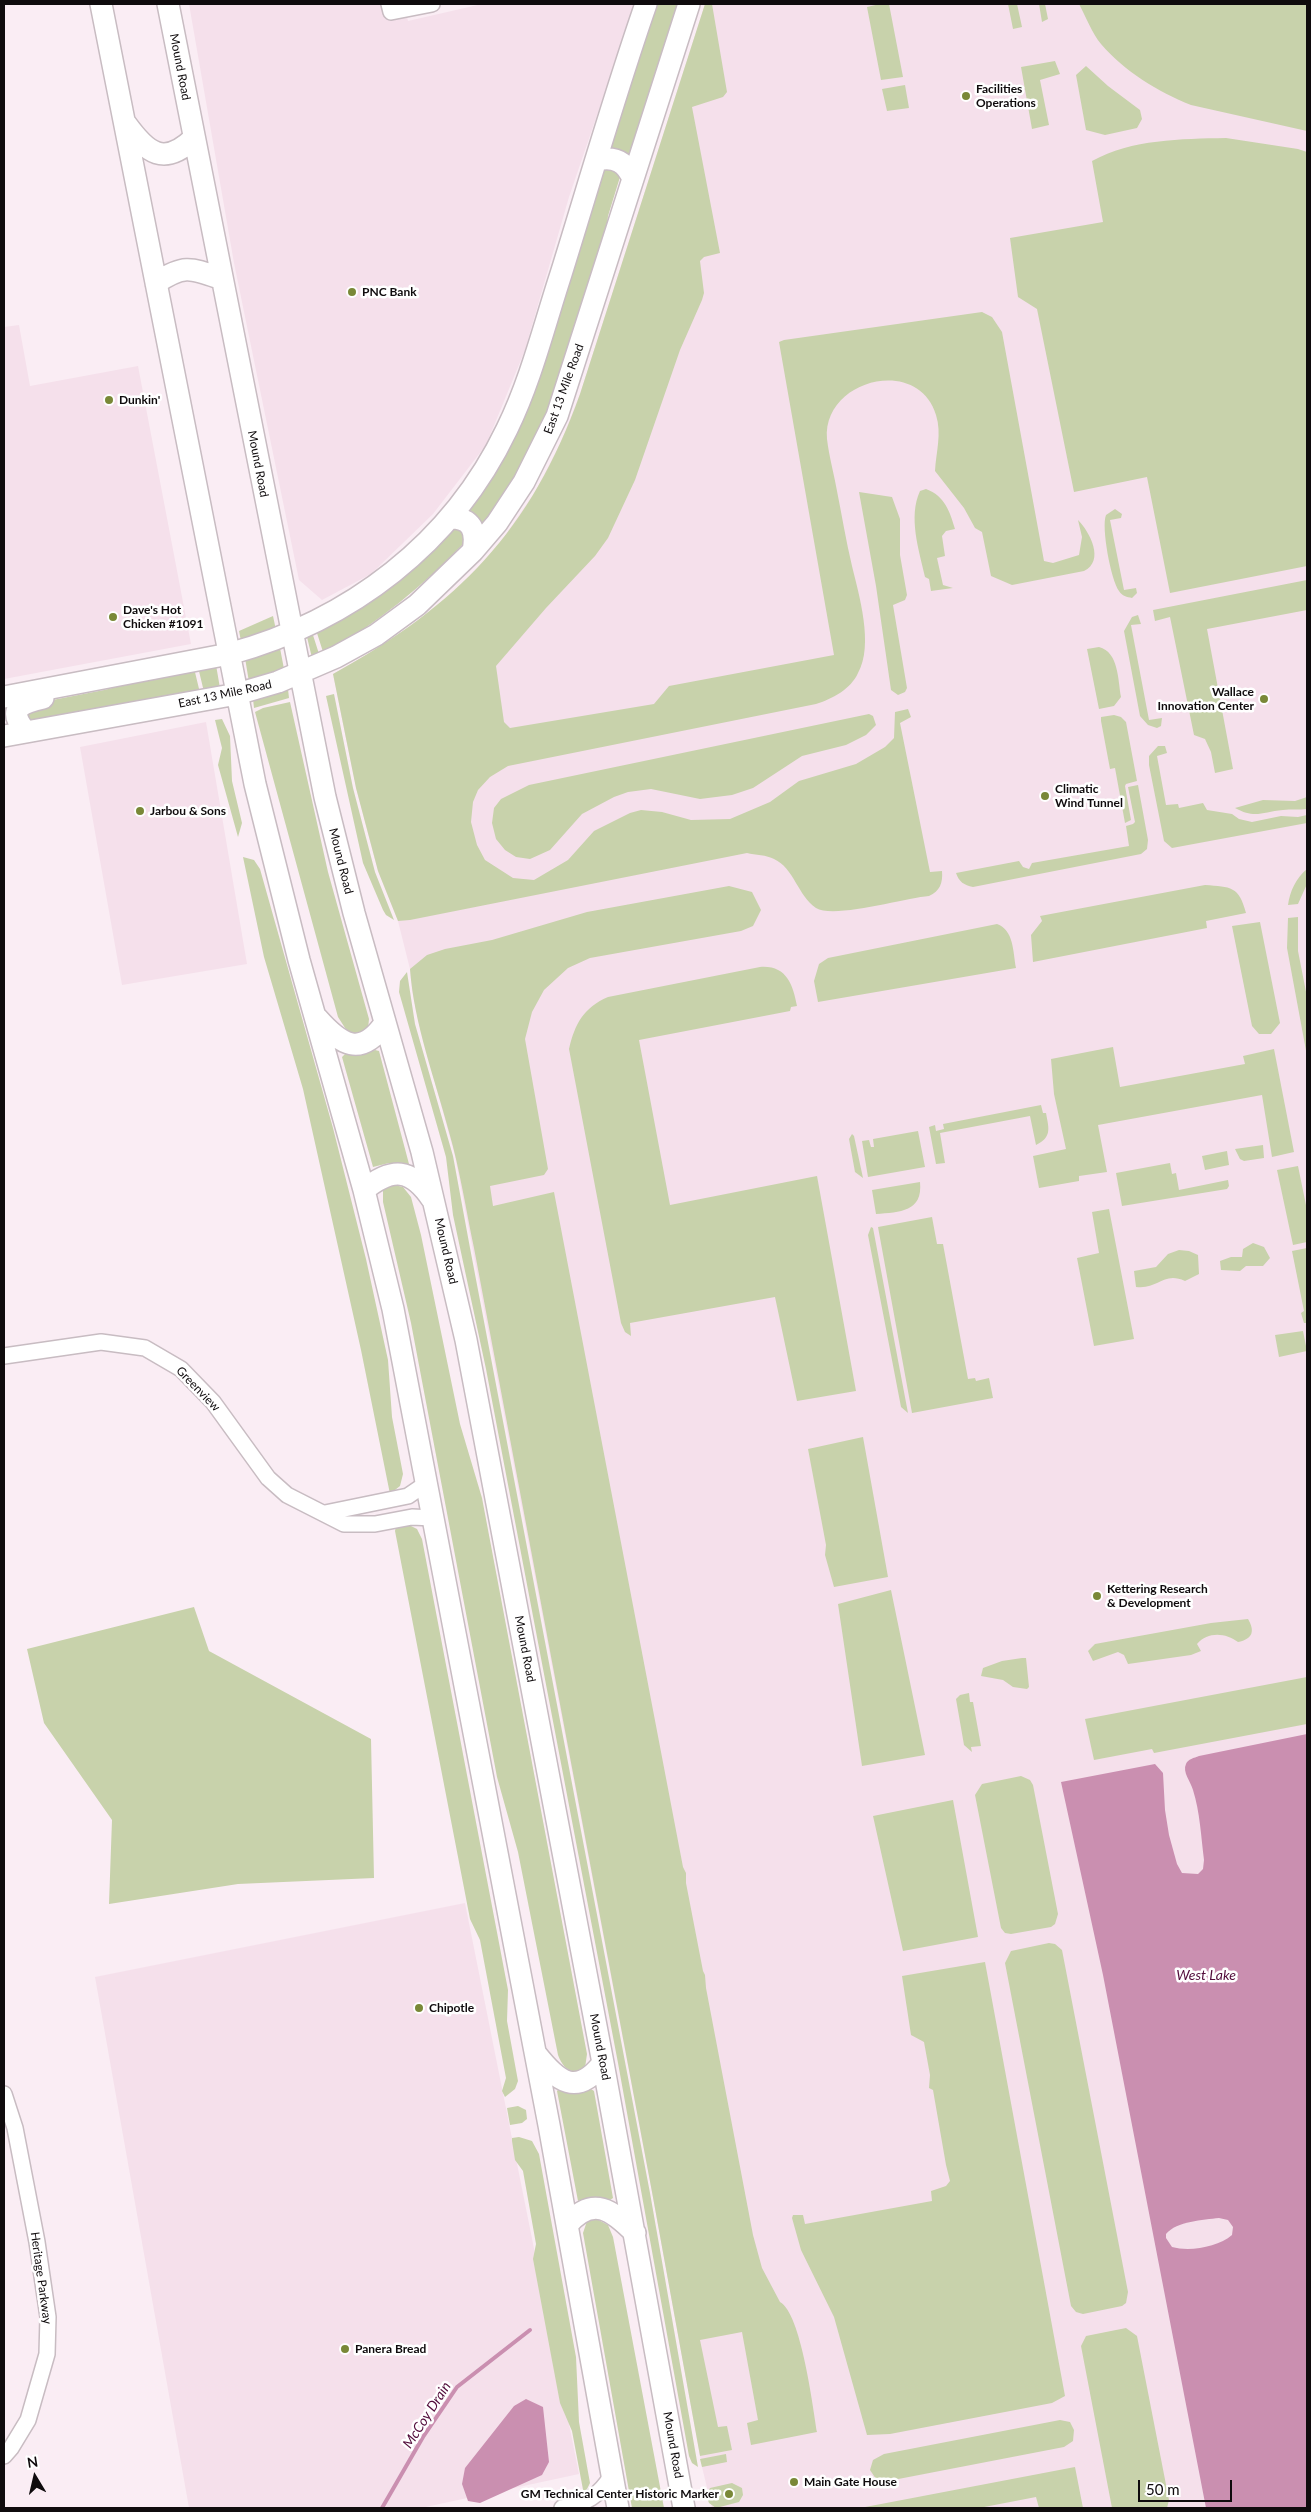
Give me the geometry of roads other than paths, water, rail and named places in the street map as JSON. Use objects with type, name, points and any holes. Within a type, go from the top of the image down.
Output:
[{"type":"main road","points":[[101,4],[266,832],[364,1190],[393,1309],[535,2052],[618,2508]]},
{"type":"main road","name":"Mound Road","points":[[168,4],[299,674],[333,831],[435,1203],[466,1340],[635,2233],[684,2508]]},
{"type":"main road","points":[[4,697],[229,654],[292,633],[342,608],[376,586],[422,548],[449,518],[485,469],[518,406],[646,4]]},
{"type":"main road","name":"East 13 Mile Road","points":[[4,736],[237,694],[299,674],[354,648],[399,619],[441,584],[473,551],[497,523],[524,482],[557,416],[688,4]]},
{"type":"main road","points":[[124,122],[136,138],[156,154],[170,154],[178,151],[194,138]]},
{"type":"main road","points":[[597,160],[618,160],[629,170],[632,179]]},
{"type":"main road","points":[[156,283],[182,268],[198,270],[222,279]]},
{"type":"main road","points":[[449,518],[463,519],[472,526],[476,540],[473,551]]},
{"type":"main road","points":[[26,732],[17,719],[16,712],[19,706],[26,702],[90,689],[95,679]]},
{"type":"main road","points":[[315,1016],[340,1040],[357,1045],[373,1038],[385,1022]]},
{"type":"main road","points":[[364,1190],[384,1176],[401,1174],[417,1181],[435,1203]]},
{"type":"main road","points":[[535,2052],[550,2072],[567,2082],[581,2082],[587,2079],[603,2063]]},
{"type":"main road","points":[[567,2225],[573,2218],[587,2209],[604,2208],[619,2217],[635,2233]]},
{"type":"street","points":[[389,4],[391,12],[432,4]]},
{"type":"street","name":"Greenview","points":[[4,1356],[101,1342],[145,1348],[182,1369],[213,1402],[258,1465],[279,1488],[299,1502],[325,1513],[344,1524],[375,1524],[412,1517],[433,1518]]},
{"type":"street","points":[[325,1513],[408,1496],[427,1483]]},
{"type":"street","name":"Heritage Parkway","points":[[4,2094],[15,2128],[37,2242],[48,2317],[47,2354],[28,2420],[4,2456]]},
{"type":"street","points":[[562,2508],[590,2500],[603,2489],[612,2475]]},
{"type":"water","name":"West Lake","points":[[1307,1734],[1307,2508],[1206,2508],[1103,1975],[1061,1782],[1155,1764],[1163,1773],[1165,1810],[1169,1835],[1177,1864],[1182,1873],[1198,1874],[1203,1869],[1204,1860],[1200,1825],[1195,1798],[1185,1767],[1188,1761],[1199,1756]],"holes":[[[1219,2218],[1228,2220],[1233,2227],[1232,2235],[1219,2243],[1187,2249],[1172,2247],[1166,2238],[1166,2234],[1183,2224]]]},
{"type":"water","points":[[526,2399],[543,2407],[549,2462],[542,2475],[480,2503],[468,2501],[462,2484],[465,2468],[514,2406]]},
{"type":"waterway","name":"McCoy Drain","points":[[382,2508],[423,2437],[457,2387],[530,2330]]},
{"type":"place","name":"Facilities Operations","points":[[966,96]]},
{"type":"place","name":"PNC Bank","points":[[352,292]]},
{"type":"place","name":"Dunkin'","points":[[109,400]]},
{"type":"place","name":"Dave's Hot Chicken #1091","points":[[113,617]]},
{"type":"place","name":"Wallace Innovation Center","points":[[1264,699]]},
{"type":"place","name":"Climatic Wind Tunnel","points":[[1045,796]]},
{"type":"place","name":"Jarbou & Sons","points":[[140,811]]},
{"type":"place","name":"Kettering Research & Development","points":[[1097,1596]]},
{"type":"place","name":"Chipotle","points":[[419,2008]]},
{"type":"place","name":"Panera Bread","points":[[345,2349]]},
{"type":"place","name":"Main Gate House","points":[[794,2482]]},
{"type":"place","name":"GM Technical Center Historic Marker","points":[[729,2494]]}]
